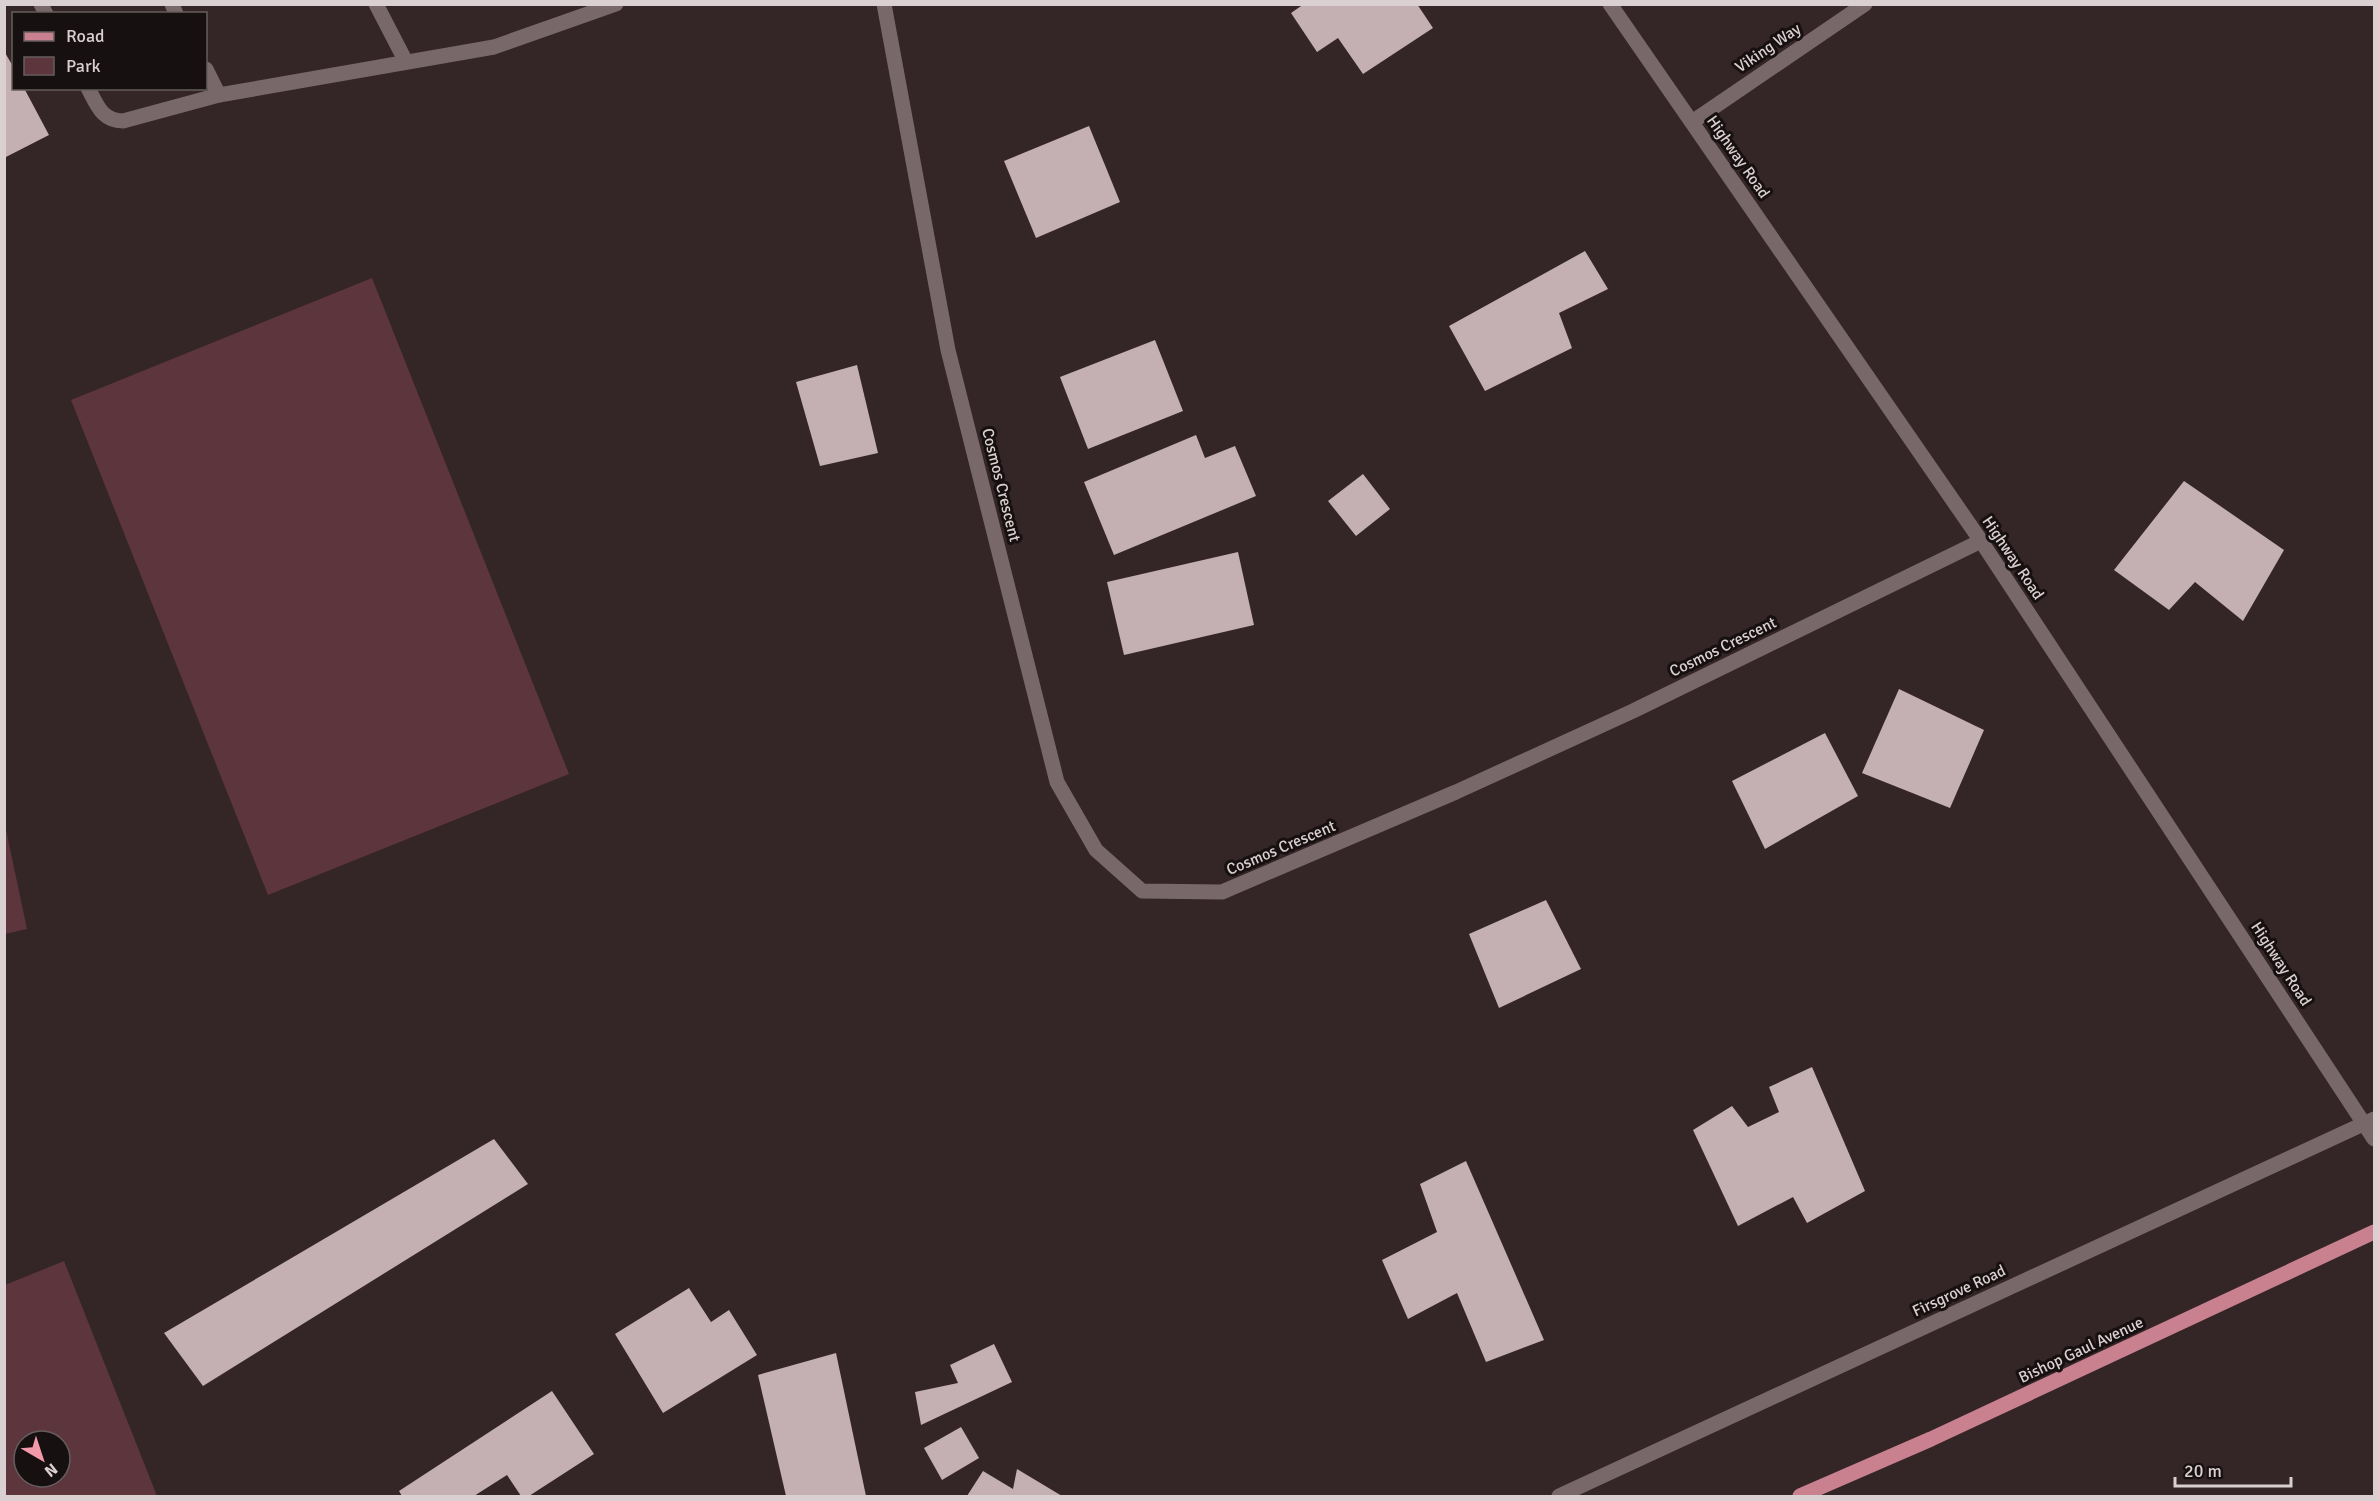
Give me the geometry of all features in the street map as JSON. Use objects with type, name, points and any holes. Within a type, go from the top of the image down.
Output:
[{"type":"main road","name":"Bishop Gaul Avenue","points":[[1800,1497],[1931,1440],[2374,1232]]},
{"type":"street","points":[[376,4],[405,60]]},
{"type":"street","points":[[89,90],[101,113],[116,121],[123,121],[219,95],[405,60],[494,47],[616,4]]},
{"type":"street","name":"Cosmos Crescent","points":[[884,4],[948,350],[1057,782],[1095,850],[1142,891],[1222,892],[1456,792],[1633,711],[1981,541]]},
{"type":"street","name":"Highway Road","points":[[1610,4],[1981,541],[2369,1121],[2374,1139]]},
{"type":"street","name":"Viking Way","points":[[1692,122],[1865,4]]},
{"type":"street","points":[[207,71],[219,95]]},
{"type":"street","name":"Firsgrove Road","points":[[1559,1497],[2369,1121]]},
{"type":"green space","points":[[372,278],[569,774],[268,895],[71,400]]},
{"type":"green space","points":[[5,825],[27,929],[4,934]]},
{"type":"green space","points":[[64,1261],[157,1496],[5,1496],[5,1285]]},
{"type":"building","points":[[1304,4],[1417,4],[1433,28],[1363,74],[1338,38],[1317,52],[1291,13]]},
{"type":"building","points":[[4,51],[12,65],[12,90],[25,90],[49,135],[4,158]]},
{"type":"building","points":[[1089,126],[1120,202],[1036,238],[1004,161]]},
{"type":"building","points":[[1585,251],[1608,289],[1559,313],[1572,348],[1485,391],[1449,326]]},
{"type":"building","points":[[1155,340],[1183,411],[1088,449],[1060,377]]},
{"type":"building","points":[[857,365],[878,453],[820,466],[796,382]]},
{"type":"building","points":[[1196,435],[1205,458],[1235,446],[1256,496],[1114,555],[1084,482]]},
{"type":"building","points":[[1363,474],[1390,509],[1356,536],[1328,501]]},
{"type":"building","points":[[2184,481],[2284,550],[2243,621],[2195,582],[2169,610],[2114,570]]},
{"type":"building","points":[[1238,552],[1254,625],[1124,655],[1107,582]]},
{"type":"building","points":[[1899,689],[1984,730],[1950,808],[1862,773]]},
{"type":"building","points":[[1825,733],[1858,796],[1765,849],[1732,781]]},
{"type":"building","points":[[1546,900],[1581,969],[1499,1008],[1469,934]]},
{"type":"building","points":[[1812,1067],[1865,1191],[1807,1223],[1793,1197],[1738,1226],[1693,1130],[1732,1106],[1748,1127],[1779,1112],[1769,1087]]},
{"type":"building","points":[[494,1139],[528,1184],[203,1386],[164,1333]]},
{"type":"building","points":[[1466,1161],[1544,1340],[1486,1362],[1457,1293],[1408,1319],[1382,1260],[1437,1232],[1420,1184]]},
{"type":"building","points":[[689,1288],[711,1322],[729,1310],[757,1355],[663,1413],[615,1334]]},
{"type":"building","points":[[994,1344],[1012,1382],[921,1425],[915,1392],[958,1383],[950,1365]]},
{"type":"building","points":[[836,1353],[866,1496],[786,1496],[758,1375]]},
{"type":"building","points":[[552,1391],[594,1454],[529,1496],[521,1496],[507,1475],[474,1496],[402,1496],[399,1491]]},
{"type":"building","points":[[961,1427],[979,1458],[942,1480],[924,1448]]},
{"type":"building","points":[[1017,1469],[1062,1496],[967,1496],[983,1471],[1013,1489]]}]
